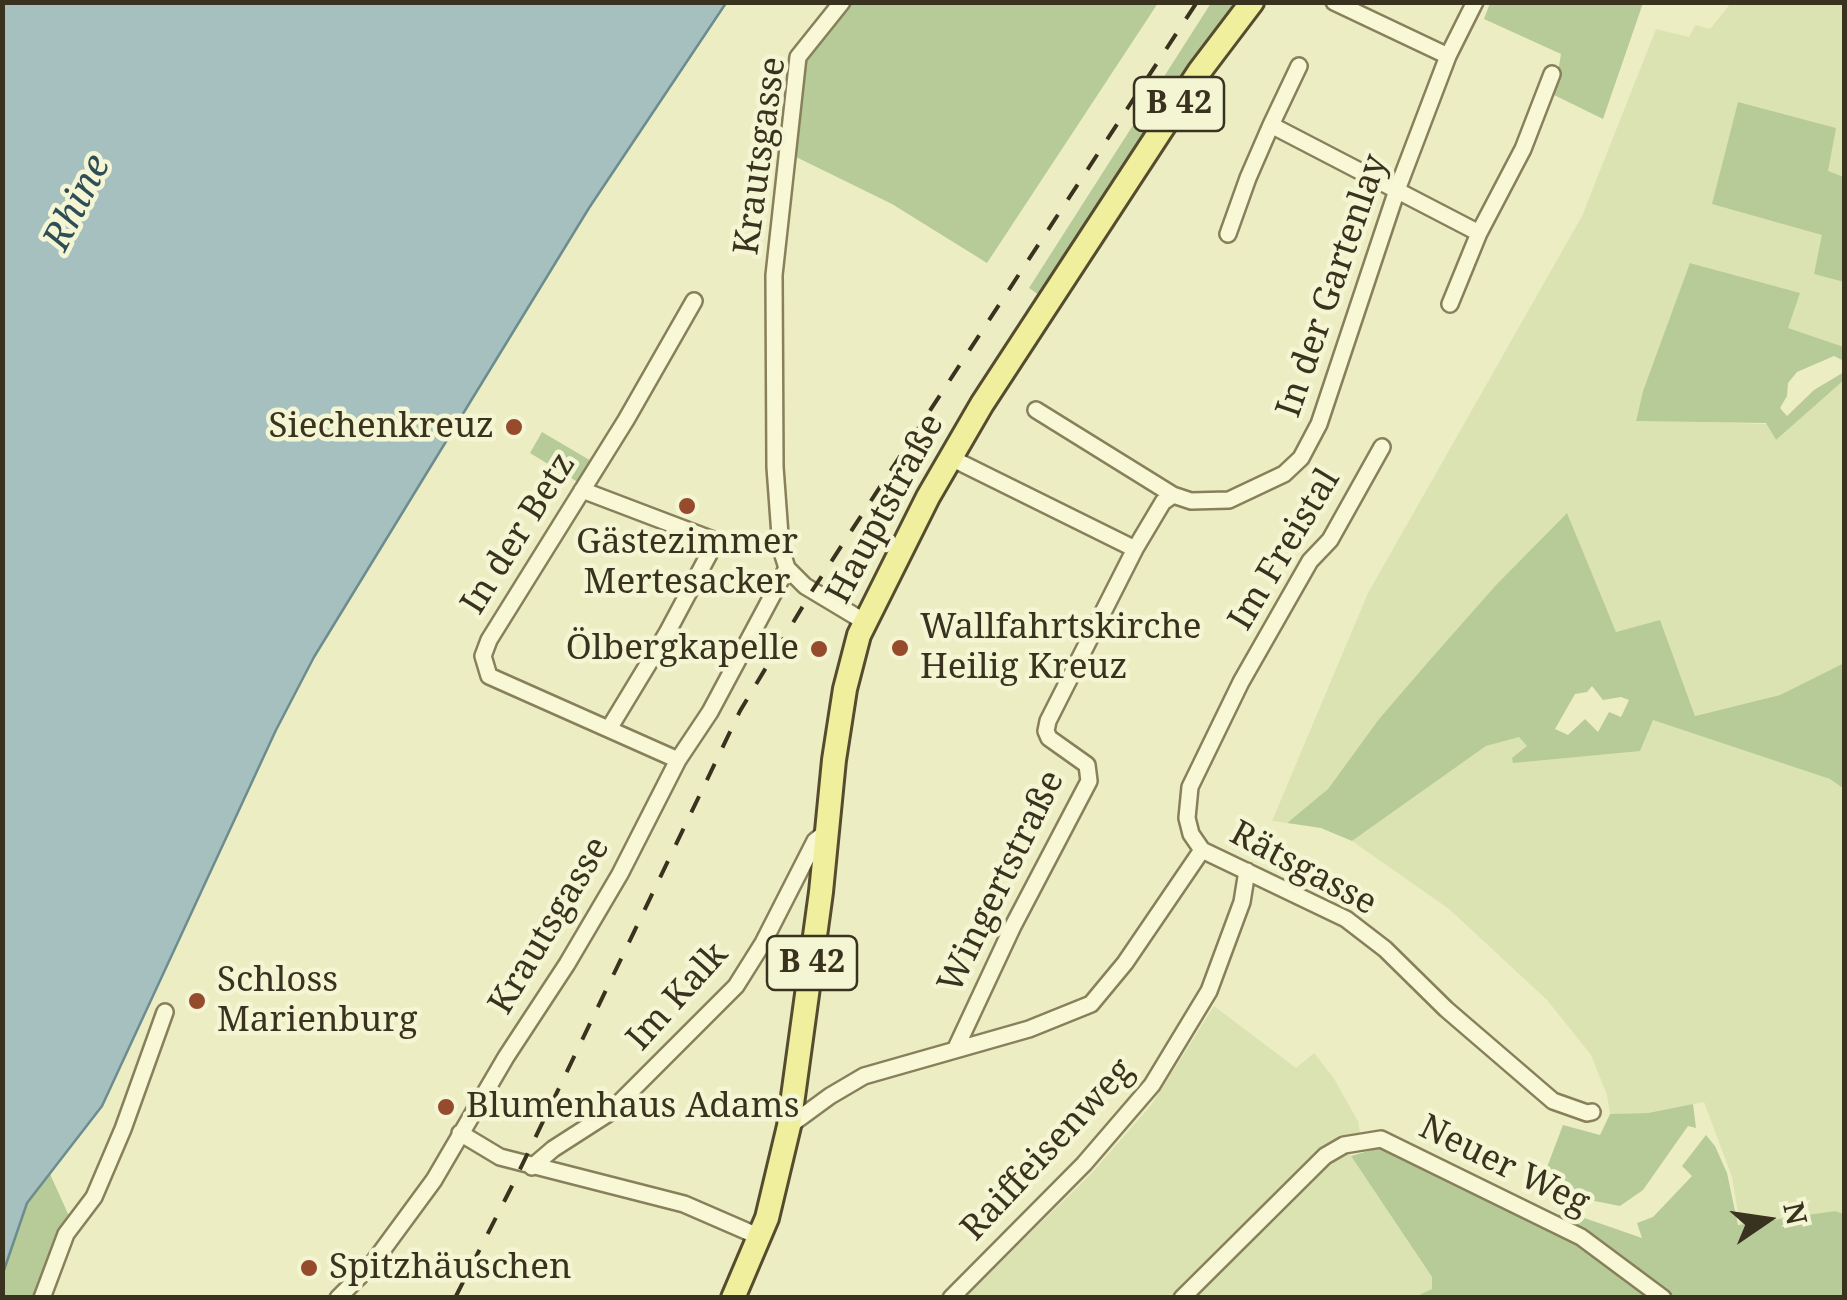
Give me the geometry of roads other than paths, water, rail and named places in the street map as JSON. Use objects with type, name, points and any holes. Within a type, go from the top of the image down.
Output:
[{"type":"main road","name":"Hauptstraße","points":[[733,1298],[760,1237],[789,1126],[845,689],[866,622],[951,458],[1008,364],[1198,72],[1252,2]]},
{"type":"street","name":"Krautsgasse","points":[[338,1298],[388,1244],[434,1180],[620,874],[678,760],[710,712],[787,568],[780,549],[775,468],[772,376],[776,258],[798,57],[842,2]]},
{"type":"street","points":[[1334,2],[1448,56]]},
{"type":"street","name":"In der Gartenlay","points":[[1173,495],[1191,501],[1229,500],[1284,474],[1301,458],[1320,424],[1397,190],[1448,56],[1475,2]]},
{"type":"street","points":[[1228,234],[1248,178],[1299,66]]},
{"type":"street","points":[[1450,304],[1479,233],[1523,149],[1552,74]]},
{"type":"street","points":[[1271,125],[1479,233]]},
{"type":"street","name":"In der Betz","points":[[678,760],[489,676],[484,656],[489,640],[694,302]]},
{"type":"street","points":[[1036,410],[1173,495]]},
{"type":"street","name":"Im Freistal","points":[[1202,850],[1191,834],[1187,818],[1190,787],[1251,665],[1310,561],[1330,540],[1382,446]]},
{"type":"street","points":[[951,458],[1135,549]]},
{"type":"street","points":[[582,490],[716,542],[610,727]]},
{"type":"street","name":"Wingertstraße","points":[[956,1048],[1013,926],[1085,790],[1090,770],[1049,738],[1048,722],[1135,549],[1163,502],[1173,495]]},
{"type":"street","points":[[787,568],[805,586],[866,622]]},
{"type":"street","name":"Im Kalk","points":[[532,1167],[610,1113],[736,986],[763,943],[815,841],[826,832]]},
{"type":"street","name":"Rätsgasse","points":[[789,1126],[864,1076],[1028,1028],[1090,1004],[1126,962],[1202,850],[1346,919],[1385,949],[1446,1010],[1553,1101],[1592,1112]]},
{"type":"street","name":"Raiffeisenweg","points":[[951,1298],[1084,1164],[1152,1085],[1210,991],[1242,902],[1247,871]]},
{"type":"street","points":[[42,1298],[66,1234],[94,1197],[165,1012]]},
{"type":"street","points":[[460,1133],[500,1157],[684,1204],[760,1237]]},
{"type":"street","name":"Neuer Weg","points":[[1182,1298],[1325,1156],[1344,1145],[1381,1139],[1582,1237],[1663,1298]]},
{"type":"water","name":"Rhine","points":[[3,2],[726,3],[589,208],[314,657],[276,730],[102,1106],[27,1203],[3,1273]]},
{"type":"railway","points":[[455,1298],[740,711],[812,591],[1197,2]]},
{"type":"place","name":"Siechenkreuz","points":[[514,427]]},
{"type":"place","name":"Gästezimmer Mertesacker","points":[[687,506]]},
{"type":"place","name":"Wallfahrtskirche Heilig Kreuz","points":[[900,648]]},
{"type":"place","name":"Ölbergkapelle","points":[[819,649]]},
{"type":"place","name":"Schloss Marienburg","points":[[197,1001]]},
{"type":"place","name":"Blumenhaus Adams","points":[[446,1107]]},
{"type":"place","name":"Spitzhäuschen","points":[[309,1268]]}]
